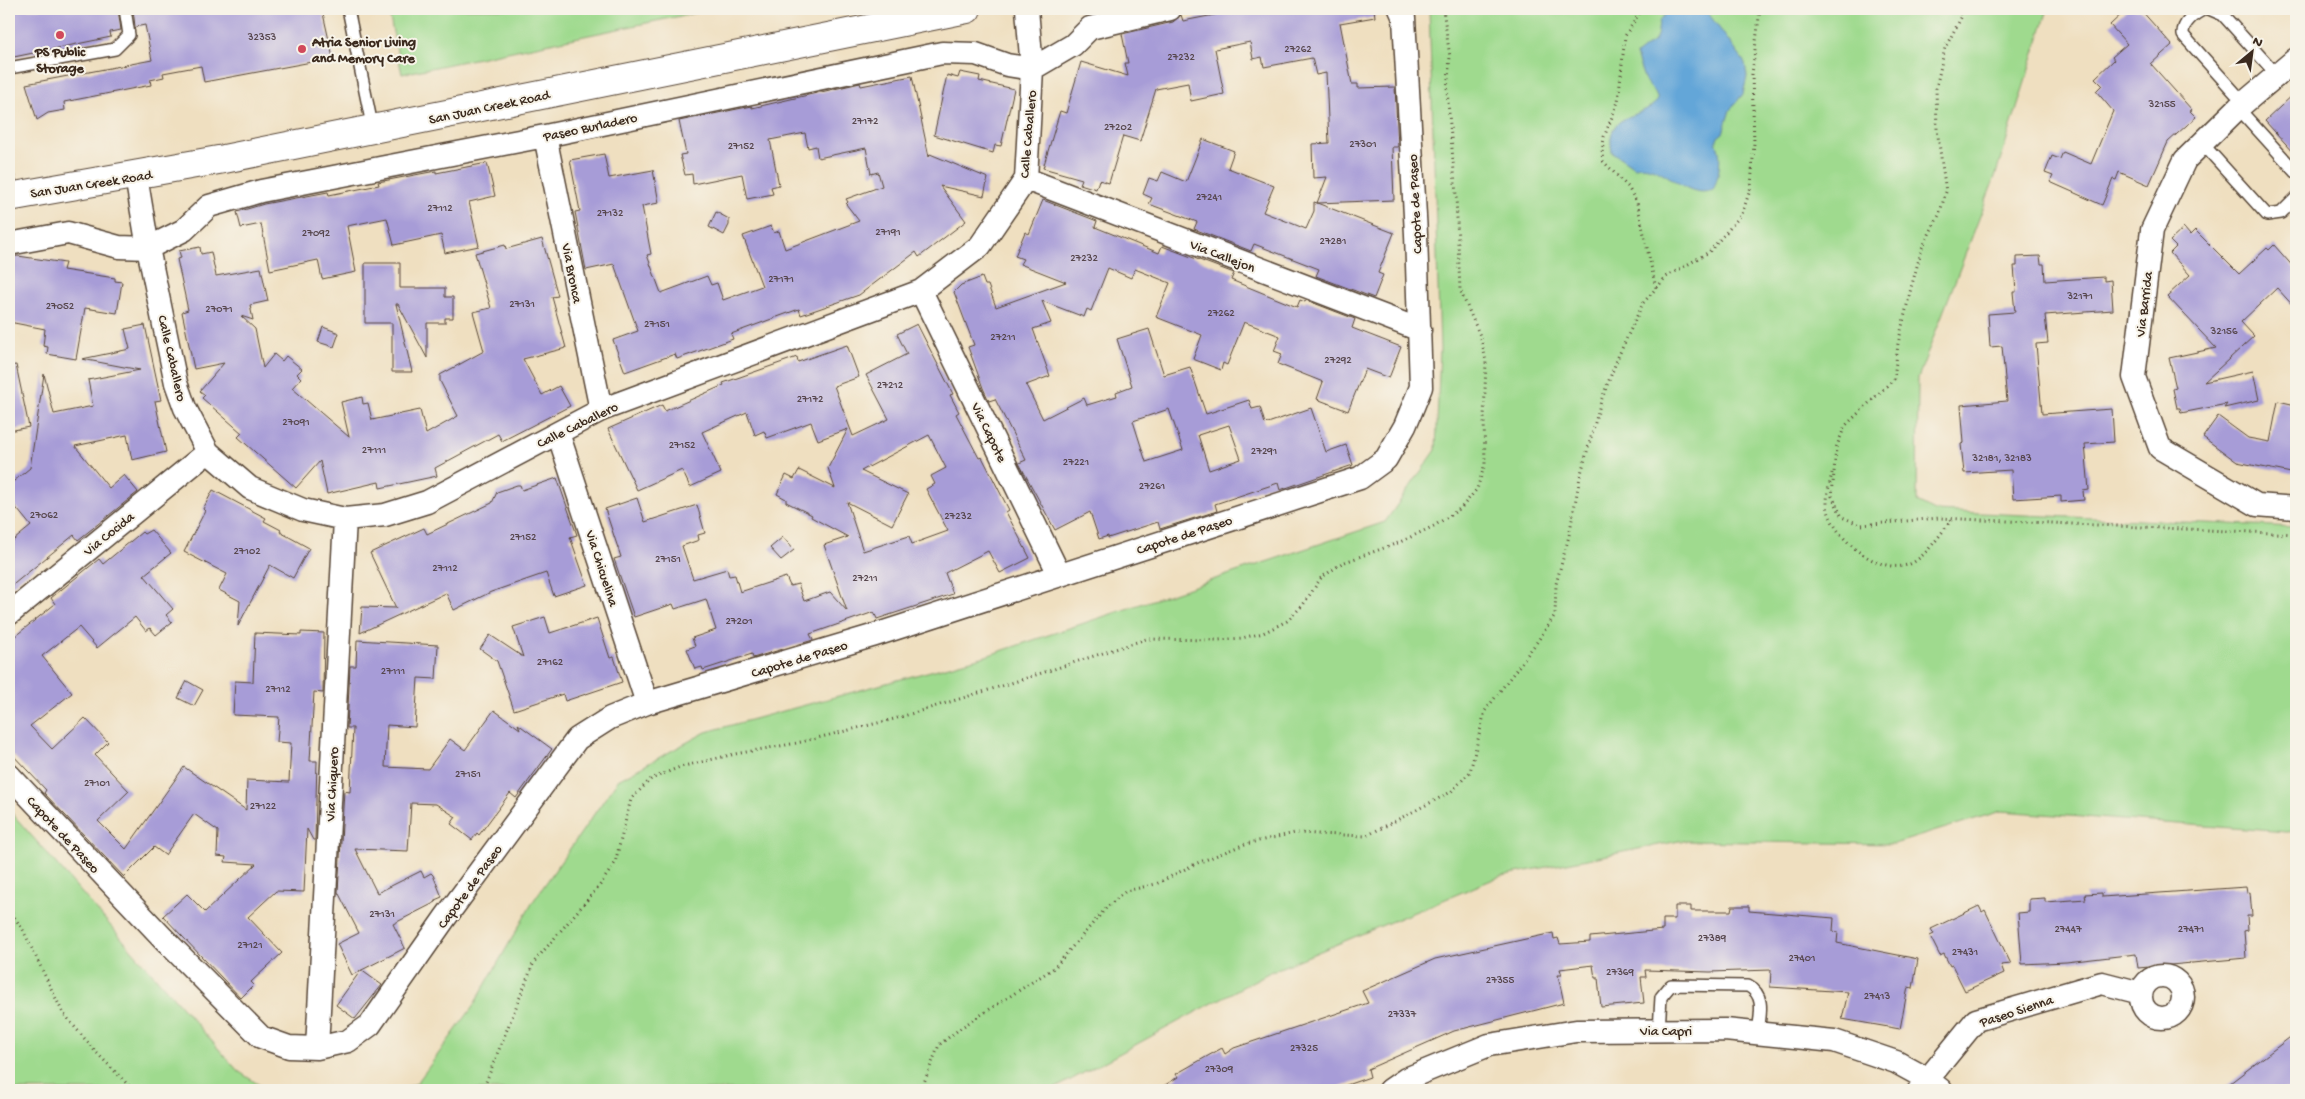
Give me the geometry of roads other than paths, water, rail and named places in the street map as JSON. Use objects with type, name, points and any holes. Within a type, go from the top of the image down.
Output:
[{"type":"main road","name":"San Juan Creek Road","points":[[10,191],[136,176],[373,130],[967,9]]},
{"type":"street","name":"Calle Caballero","points":[[136,176],[148,248],[176,383],[185,408],[208,452],[250,488],[303,510],[345,519],[385,515],[427,502],[601,410],[921,291],[980,246],[1026,179],[1032,69],[1027,9]]},
{"type":"street","points":[[1032,69],[1074,45],[1090,28],[1170,9]]},
{"type":"street","name":"Capote de Paseo","points":[[9,775],[163,938],[261,1037],[289,1047],[316,1048],[348,1041],[370,1025],[445,918],[578,739],[610,718],[648,703],[872,636],[1360,478],[1386,459],[1405,426],[1421,387],[1420,330],[1402,14]]},
{"type":"street","name":"Paseo Burladero","points":[[9,244],[68,233],[120,247],[148,248],[184,230],[209,206],[261,191],[545,136],[942,53],[976,54],[1007,65],[1032,69]]},
{"type":"street","name":"Via Barrida","points":[[2296,60],[2241,105],[2201,142],[2185,160],[2152,230],[2134,377],[2160,448],[2256,505],[2296,508]]},
{"type":"street","name":"Via Bronca","points":[[545,136],[601,410]]},
{"type":"street","name":"Via Callejon","points":[[1026,179],[1420,330]]},
{"type":"street","name":"Via Capote","points":[[921,291],[1059,574]]},
{"type":"street","name":"Via Chicuelina","points":[[558,433],[648,703]]},
{"type":"street","name":"Via Cocida","points":[[9,614],[208,452]]},
{"type":"street","name":"Via Chiquero","points":[[316,1048],[345,519]]},
{"type":"street","name":"Paseo Sienna","points":[[1929,1087],[1976,1020],[2102,983],[2141,993]]},
{"type":"street","name":"Via Capri","points":[[1390,1090],[1406,1079],[1489,1045],[1576,1031],[1660,1030],[1725,1030],[1834,1041],[1896,1062],[1929,1087]]},
{"type":"lane","points":[[9,68],[115,49],[129,35],[125,9]]},
{"type":"lane","points":[[348,9],[373,130]]},
{"type":"lane","points":[[2205,9],[2185,24],[2182,29],[2183,35],[2296,172]]},
{"type":"lane","points":[[2209,9],[2223,16],[2277,76]]},
{"type":"lane","points":[[2201,142],[2267,215],[2281,213],[2296,198]]},
{"type":"lane","points":[[1660,1030],[1661,997],[1670,985],[1748,986],[1756,990],[1761,998],[1758,1033]]},
{"type":"water","points":[[1673,9],[1705,9],[1745,63],[1747,77],[1743,94],[1730,110],[1723,133],[1718,137],[1716,143],[1719,154],[1719,166],[1713,190],[1702,192],[1692,190],[1655,169],[1645,166],[1634,167],[1612,152],[1611,139],[1613,129],[1626,118],[1651,107],[1658,100],[1645,81],[1636,55],[1655,40],[1660,21]]},
{"type":"place","name":"PS Public Storage","points":[[60,35]]},
{"type":"place","name":"Atria Senior Living and Memory Care","points":[[302,49]]}]
